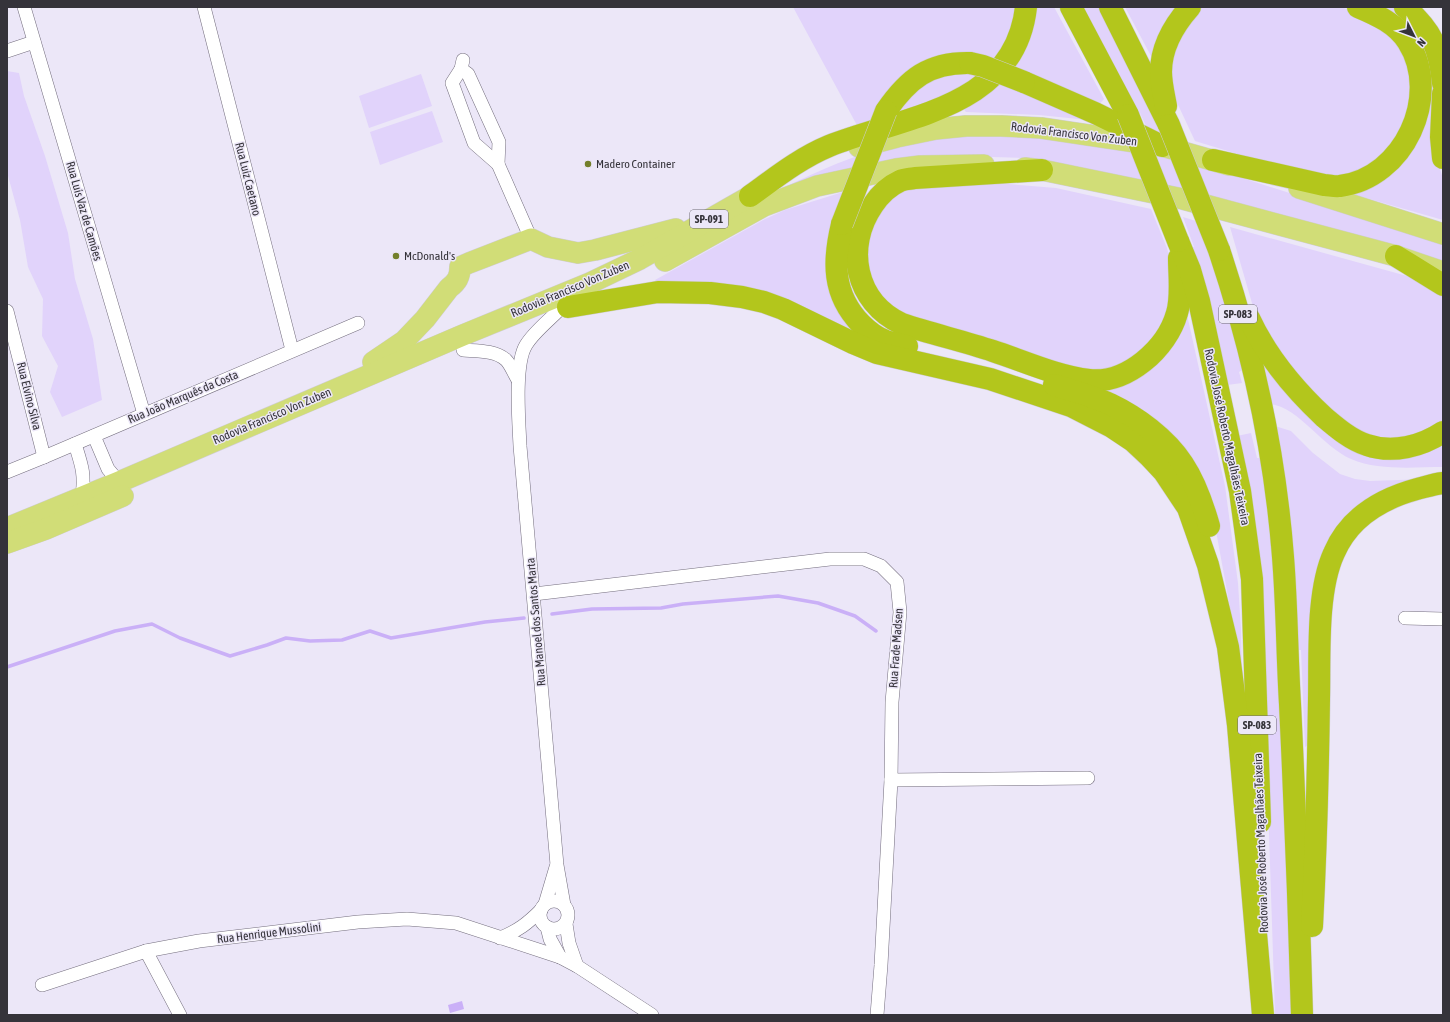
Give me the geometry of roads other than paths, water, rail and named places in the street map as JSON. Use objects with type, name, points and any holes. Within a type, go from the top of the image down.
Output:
[{"type":"highway","points":[[750,196],[808,156],[853,137],[951,105],[982,86],[1004,64],[1013,49],[1021,32],[1026,7]]},
{"type":"highway","name":"Rodovia José Roberto Magalhães Teixeira","points":[[1071,7],[1128,115],[1190,270],[1199,301],[1240,491],[1252,579],[1267,1015]]},
{"type":"highway","name":"SP-083","points":[[1110,7],[1169,125],[1221,257],[1255,378],[1269,451],[1283,556],[1296,835],[1302,1015]]},
{"type":"highway","points":[[1169,125],[1161,72],[1163,54],[1169,36],[1179,19],[1190,7]]},
{"type":"highway","points":[[1212,160],[1324,185],[1339,186],[1353,183],[1372,175],[1398,153],[1414,125],[1419,110],[1421,95],[1420,76],[1415,56],[1407,41],[1397,29],[1381,17],[1358,7]]},
{"type":"highway","points":[[1405,7],[1420,20],[1434,40],[1441,64],[1443,83]]},
{"type":"highway","points":[[1162,146],[1095,113],[983,66],[970,63],[946,64],[911,81],[901,90],[886,111],[842,224],[837,246],[837,283],[845,304],[856,318],[868,331],[885,341],[973,360],[1081,393],[1109,404],[1134,417],[1153,432],[1168,446],[1183,464],[1204,508],[1222,591],[1238,733],[1263,1015]]},
{"type":"highway","points":[[1443,94],[1441,137],[1443,158]]},
{"type":"highway","points":[[1042,170],[915,178],[900,181],[887,190],[876,200],[867,213],[861,227],[857,251],[856,263],[860,277],[864,288],[876,306],[892,319],[910,326],[991,350],[1067,376],[1090,380],[1106,379],[1133,368],[1152,355],[1170,329],[1177,313],[1179,300],[1178,241]]},
{"type":"highway","points":[[1396,256],[1443,285]]},
{"type":"highway","points":[[1221,257],[1257,337],[1271,358],[1283,375],[1309,403],[1340,431],[1367,445],[1388,449],[1409,447],[1426,442],[1443,432]]},
{"type":"highway","points":[[563,309],[658,292],[710,293],[742,297],[764,302],[783,309],[877,353],[990,379],[1071,406],[1092,416],[1133,441],[1149,456],[1164,472],[1188,508],[1208,565],[1228,648]]},
{"type":"highway","points":[[1308,1015],[1315,863],[1321,615],[1326,574],[1333,553],[1357,518],[1371,508],[1388,499],[1410,491],[1443,483]]},
{"type":"main road","name":"Rodovia Francisco Von Zuben","points":[[7,528],[119,482],[463,335],[590,283],[640,259],[750,196],[798,171],[856,148],[896,137],[936,129],[966,126],[1001,126],[1041,128],[1162,146],[1212,160],[1443,234]]},
{"type":"main road","name":"Rodovia Francisco Von Zuben","points":[[7,543],[46,529],[463,350],[620,285],[764,206],[817,186],[896,169],[920,166],[975,164],[1042,170],[1183,199],[1396,256],[1443,272]]},
{"type":"main road","points":[[295,406],[359,371],[404,342],[460,276],[460,267],[531,239],[548,247],[578,253],[655,235],[711,218]]},
{"type":"street","name":"Rua Luís Vaz de Camões","points":[[24,7],[144,414]]},
{"type":"street","name":"Rua Luiz Caetano","points":[[204,7],[292,350]]},
{"type":"street","points":[[7,51],[34,42]]},
{"type":"street","points":[[498,164],[500,142],[468,74],[462,65],[452,83],[474,143],[498,164],[531,239]]},
{"type":"street","name":"Rua Manoel dos Santos Marta","points":[[563,309],[525,345],[518,380],[520,446],[557,865],[564,905]]},
{"type":"street","name":"Rua Elvino Silva","points":[[7,311],[44,457]]},
{"type":"street","name":"Rua João Marquês da Costa","points":[[7,472],[358,323]]},
{"type":"street","points":[[463,350],[498,355],[506,360],[518,380]]},
{"type":"street","points":[[94,436],[108,469],[119,482]]},
{"type":"street","points":[[75,444],[82,465],[84,477],[82,497]]},
{"type":"street","name":"Rua Frade Madsen","points":[[534,594],[830,559],[864,559],[881,566],[897,582],[900,612],[892,702],[891,780],[877,1015]]},
{"type":"street","points":[[1405,618],[1443,619]]},
{"type":"street","points":[[891,780],[1088,778]]},
{"type":"street","name":"Rua Manoel dos Santos Marta","points":[[543,907],[557,865]]},
{"type":"street","points":[[500,938],[517,931],[551,901],[558,901],[568,910],[566,924],[569,943],[577,966]]},
{"type":"street","points":[[543,907],[540,916],[542,923],[549,933],[560,957]]},
{"type":"street","name":"Rua Henrique Mussolini","points":[[42,985],[146,950],[207,940],[358,922],[407,919],[456,923],[560,957],[577,966],[652,1015]]},
{"type":"street","points":[[524,946],[538,944],[554,929],[560,928],[566,924]]},
{"type":"street","points":[[146,950],[180,1015]]},
{"type":"waterway","points":[[552,614],[592,609],[661,608],[683,604],[778,596],[818,603],[855,616],[876,631]]},
{"type":"waterway","points":[[7,667],[115,631],[152,624],[180,638],[230,656],[286,638],[310,641],[342,640],[370,631],[391,638],[485,622],[524,618]]},
{"type":"place","name":"Madero Container","points":[[588,164]]},
{"type":"place","name":"McDonald's","points":[[396,256]]}]
